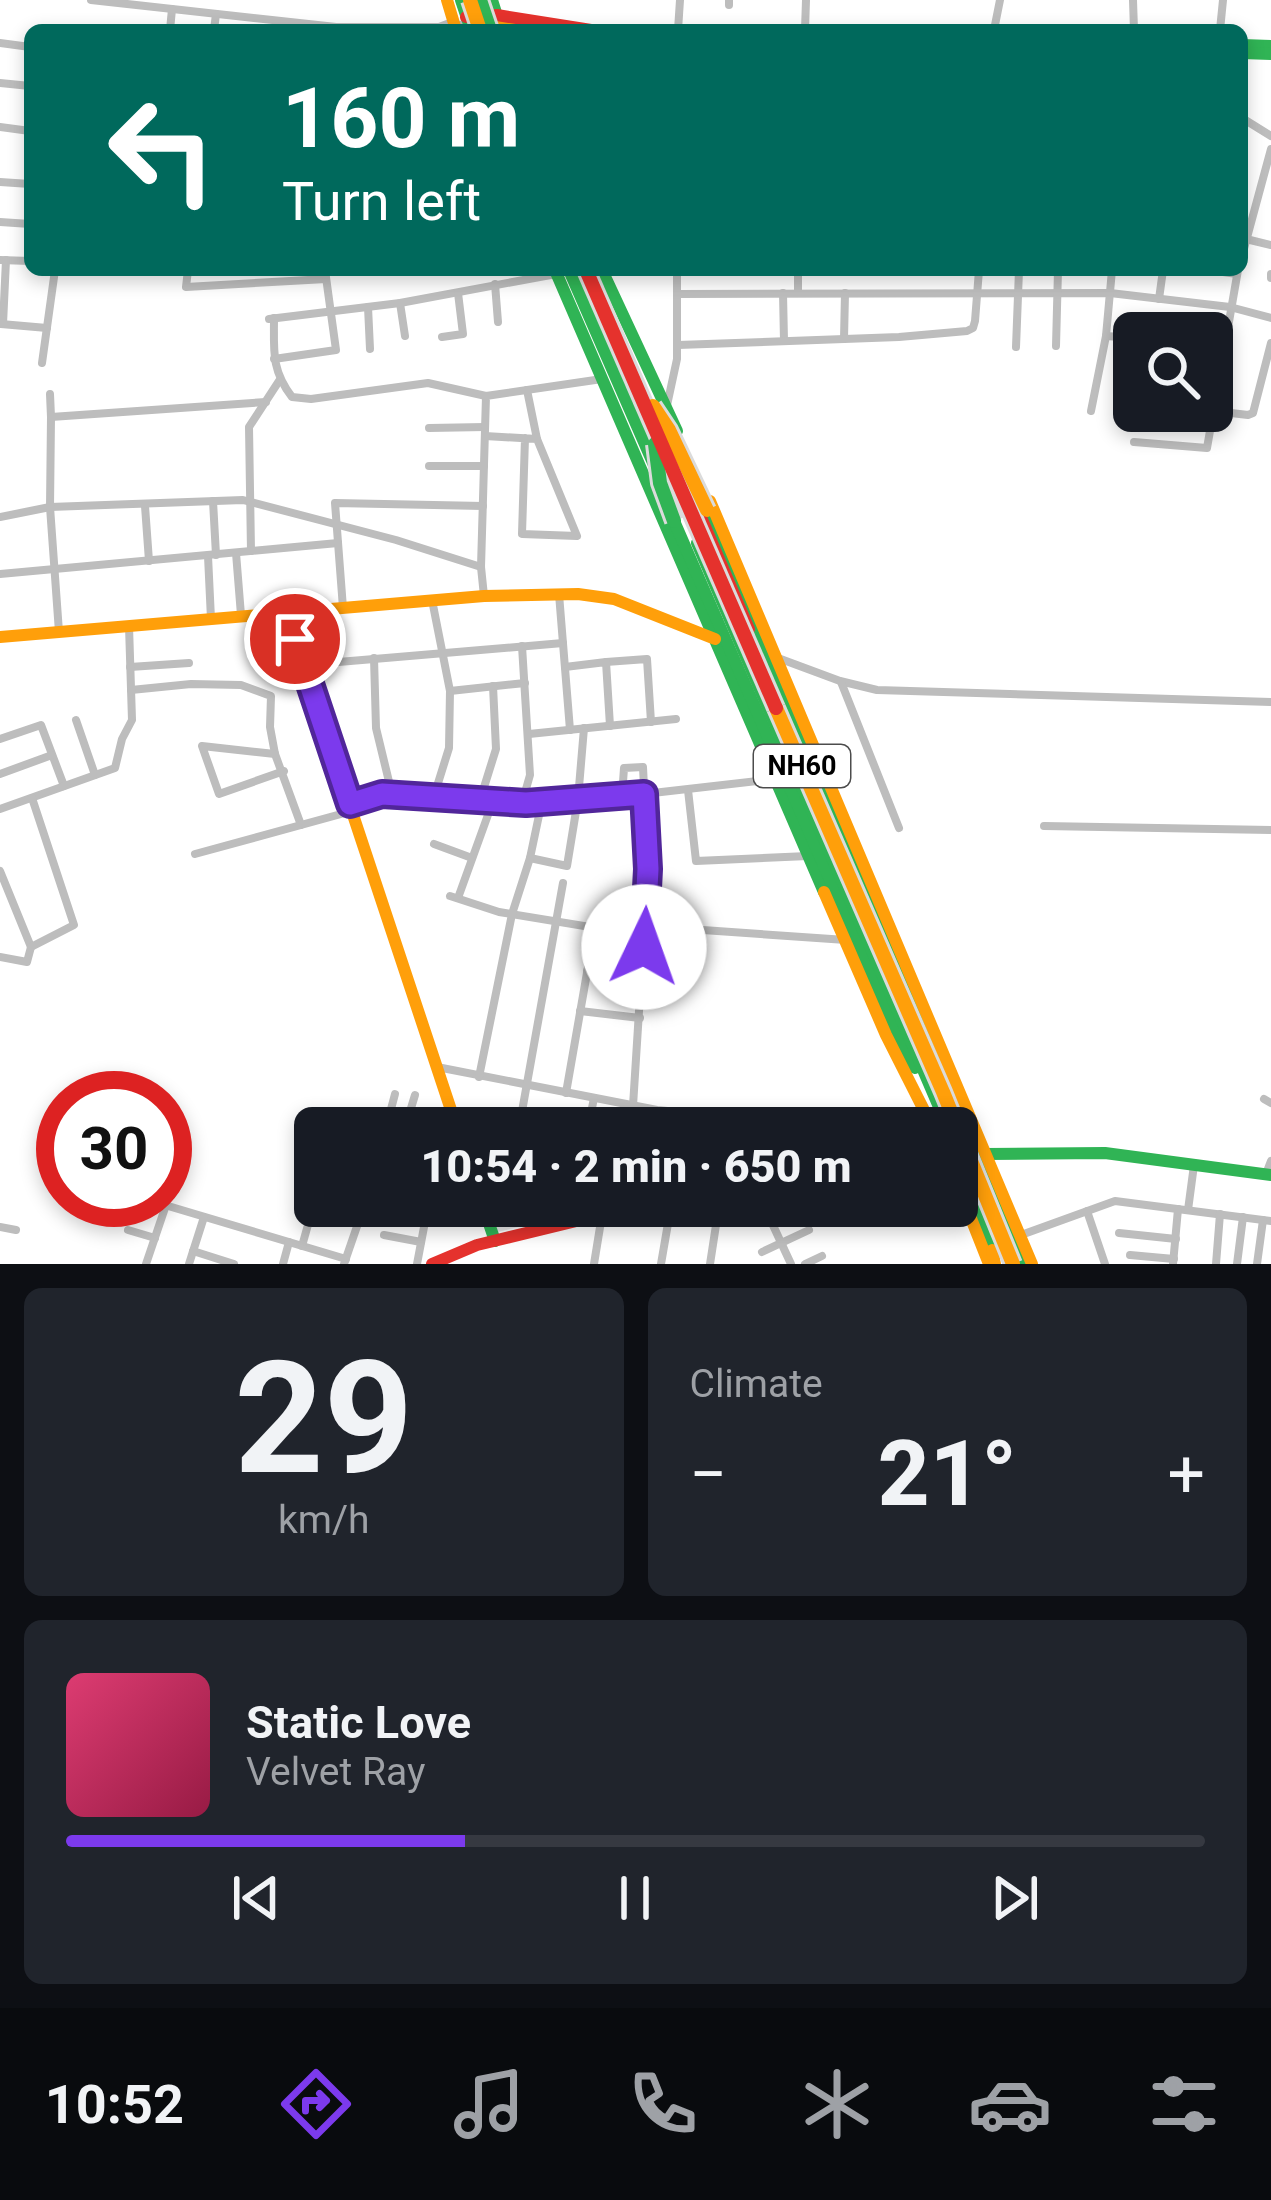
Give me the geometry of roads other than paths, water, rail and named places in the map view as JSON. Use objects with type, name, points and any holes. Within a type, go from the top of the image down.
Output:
[{"type":"main road","points":[[447,0],[478,21],[516,24]]},
{"type":"main road","points":[[466,0],[478,21]]},
{"type":"main road","points":[[574,276],[602,379],[886,1035],[923,1107]]},
{"type":"main road","points":[[575,276],[923,1083]]},
{"type":"main road","name":"NH60","points":[[575,276],[655,444],[937,1107]]},
{"type":"main road","points":[[576,276],[707,530],[980,1155],[1021,1235],[1022,1264]]},
{"type":"main road","name":"NH60","points":[[576,276],[640,394],[1022,1264]]},
{"type":"main road","points":[[605,276],[725,532],[1022,1264]]},
{"type":"main road","points":[[640,394],[668,430],[706,510],[980,1155]]},
{"type":"main road","points":[[655,444],[660,483],[674,521],[905,1052],[935,1107]]},
{"type":"main road","points":[[0,638],[484,596],[589,594],[614,598],[715,639]]},
{"type":"main road","points":[[286,613],[450,1107]]},
{"type":"main road","points":[[980,1155],[1105,1153],[1269,1170]]},
{"type":"main road","points":[[978,1210],[995,1261]]},
{"type":"main road","points":[[978,1216],[995,1261]]},
{"type":"main road","points":[[490,1227],[495,1241]]},
{"type":"main road","points":[[432,1264],[477,1245],[553,1227]]},
{"type":"main road","points":[[978,1227],[995,1261]]},
{"type":"street","points":[[91,0],[288,24]]},
{"type":"street","points":[[171,24],[172,9]]},
{"type":"street","points":[[215,24],[216,14]]},
{"type":"street","points":[[407,24],[478,21]]},
{"type":"street","points":[[1248,225],[1270,155]]},
{"type":"street","points":[[1248,191],[1258,193]]},
{"type":"street","points":[[3,260],[2,324],[47,328]]},
{"type":"street","points":[[42,363],[54,276]]},
{"type":"street","points":[[187,276],[186,286],[261,284],[313,276]]},
{"type":"street","points":[[274,359],[336,350],[326,276]]},
{"type":"street","points":[[543,276],[400,303],[272,319],[279,381],[292,397],[311,399],[428,383],[486,396],[602,379]]},
{"type":"street","points":[[666,410],[678,345],[677,276]]},
{"type":"street","points":[[798,276],[798,293]]},
{"type":"street","points":[[678,345],[971,330],[979,276]]},
{"type":"street","points":[[1016,347],[1019,276]]},
{"type":"street","points":[[1056,346],[1058,276]]},
{"type":"street","points":[[1091,411],[1111,276]]},
{"type":"street","points":[[1160,298],[1162,276]]},
{"type":"street","points":[[1229,312],[1237,276]]},
{"type":"street","points":[[495,284],[498,322]]},
{"type":"street","points":[[442,337],[464,332],[458,293]]},
{"type":"street","points":[[783,293],[784,341]]},
{"type":"street","points":[[844,339],[845,293]]},
{"type":"street","points":[[677,294],[1110,293],[1230,307],[1271,318]]},
{"type":"street","points":[[400,303],[405,335]]},
{"type":"street","points":[[368,307],[370,349]]},
{"type":"street","points":[[1106,336],[1113,336]]},
{"type":"street","points":[[1233,411],[1251,415],[1271,343]]},
{"type":"street","points":[[251,551],[249,428],[279,381]]},
{"type":"street","points":[[525,438],[521,534],[577,536],[538,439],[526,390]]},
{"type":"street","points":[[50,394],[50,507],[58,632]]},
{"type":"street","points":[[484,596],[486,396]]},
{"type":"street","points":[[50,417],[266,402]]},
{"type":"street","points":[[429,428],[538,439]]},
{"type":"street","points":[[1134,442],[1208,448],[1210,432]]},
{"type":"street","points":[[429,466],[484,466]]},
{"type":"street","points":[[211,619],[213,501]]},
{"type":"street","points":[[0,517],[50,507],[249,502],[482,567]]},
{"type":"street","points":[[344,608],[335,502],[483,506]]},
{"type":"street","points":[[145,506],[149,561]]},
{"type":"street","points":[[0,574],[338,543]]},
{"type":"street","points":[[236,553],[241,615]]},
{"type":"street","points":[[559,594],[570,730]]},
{"type":"street","points":[[432,600],[449,691],[449,748],[434,796]]},
{"type":"street","points":[[0,809],[115,768],[132,720],[129,626]]},
{"type":"street","points":[[303,664],[563,643]]},
{"type":"street","points":[[522,646],[530,775],[522,802]]},
{"type":"street","points":[[374,658],[376,728],[392,794]]},
{"type":"street","points":[[778,658],[877,690],[1271,702]]},
{"type":"street","points":[[565,667],[646,659],[651,722]]},
{"type":"street","points":[[606,662],[610,726]]},
{"type":"street","points":[[130,667],[189,663]]},
{"type":"street","points":[[841,681],[898,829]]},
{"type":"street","points":[[449,691],[524,683]]},
{"type":"street","points":[[131,690],[241,685],[271,696],[275,754],[301,825]]},
{"type":"street","points":[[481,800],[496,749],[493,686]]},
{"type":"street","points":[[529,734],[676,718]]},
{"type":"street","points":[[76,720],[95,775]]},
{"type":"street","points":[[0,739],[41,725],[64,786]]},
{"type":"street","points":[[530,858],[567,866],[584,728]]},
{"type":"street","points":[[275,754],[202,746],[219,794],[284,770]]},
{"type":"street","points":[[0,774],[52,755]]},
{"type":"street","points":[[622,796],[624,768],[643,767],[648,869],[630,1105]]},
{"type":"street","points":[[195,854],[301,825],[382,794],[522,802],[776,779]]},
{"type":"street","points":[[688,790],[695,861],[809,856]]},
{"type":"street","points":[[31,947],[74,925],[32,798]]},
{"type":"street","points":[[493,801],[454,897],[512,914],[595,928],[846,940]]},
{"type":"street","points":[[479,1076],[512,914],[542,801]]},
{"type":"street","points":[[1044,826],[1271,830]]},
{"type":"street","points":[[434,844],[472,858]]},
{"type":"street","points":[[0,871],[31,947],[27,962],[0,957]]},
{"type":"street","points":[[523,1107],[562,883]]},
{"type":"street","points":[[566,1093],[595,928]]},
{"type":"street","points":[[587,971],[642,979]]},
{"type":"street","points":[[580,1011],[640,1018]]},
{"type":"street","points":[[437,1067],[645,1107]]},
{"type":"street","points":[[392,1107],[395,1094]]},
{"type":"street","points":[[411,1107],[415,1095]]},
{"type":"street","points":[[592,1107],[594,1098]]},
{"type":"street","points":[[1130,1255],[1174,1262],[1194,1165]]},
{"type":"street","points":[[1021,1235],[1115,1201],[1183,1209],[1267,1220],[1257,1264]]},
{"type":"street","points":[[1087,1211],[1105,1264]]},
{"type":"street","points":[[192,1213],[345,1261],[357,1227]]},
{"type":"street","points":[[1216,1264],[1220,1214]]},
{"type":"street","points":[[189,1264],[204,1216]]},
{"type":"street","points":[[1237,1264],[1243,1217]]},
{"type":"street","points":[[0,1227],[16,1230]]},
{"type":"street","points":[[146,1264],[159,1227]]},
{"type":"street","points":[[302,1246],[307,1227]]},
{"type":"street","points":[[417,1264],[424,1227]]},
{"type":"street","points":[[594,1264],[600,1227]]},
{"type":"street","points":[[661,1264],[667,1227]]},
{"type":"street","points":[[710,1264],[716,1227]]},
{"type":"street","points":[[774,1227],[791,1264]]},
{"type":"street","points":[[128,1230],[155,1238]]},
{"type":"street","points":[[762,1252],[808,1230]]},
{"type":"street","points":[[1119,1233],[1176,1239]]},
{"type":"street","points":[[384,1235],[421,1242]]},
{"type":"street","points":[[283,1264],[289,1242]]},
{"type":"street","points":[[193,1251],[234,1264]]},
{"type":"street","points":[[805,1264],[822,1256]]}]
